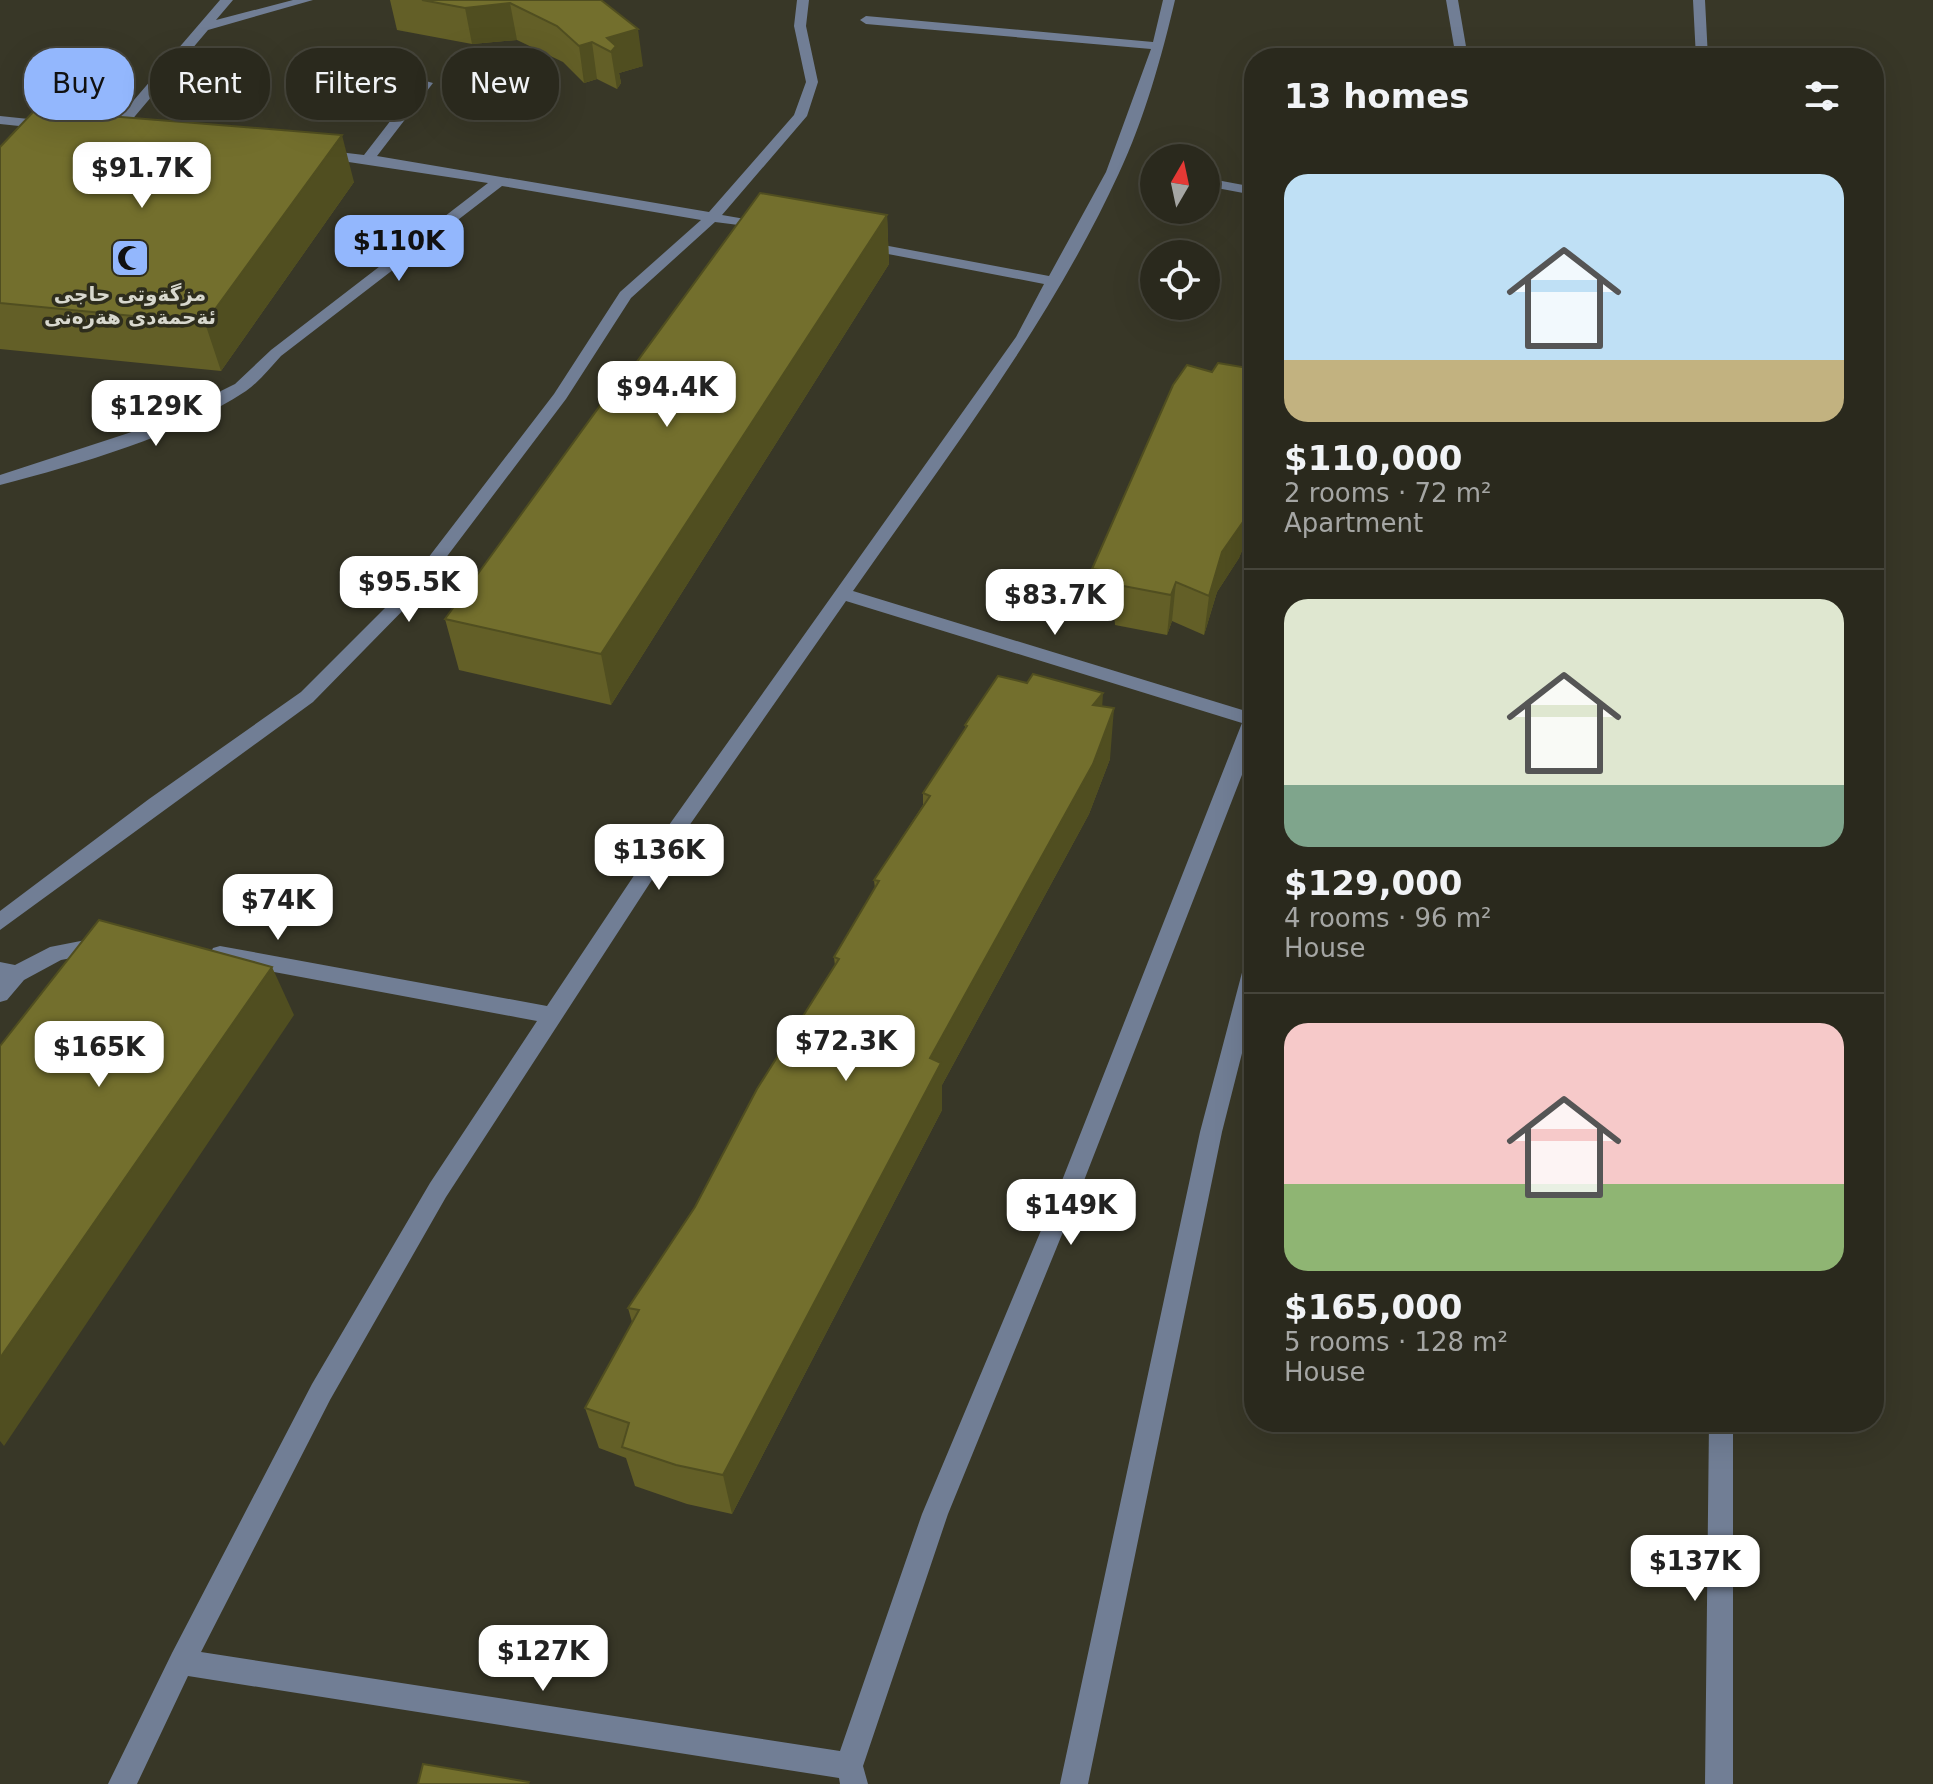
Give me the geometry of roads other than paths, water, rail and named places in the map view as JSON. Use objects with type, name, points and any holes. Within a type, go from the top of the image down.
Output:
[{"type":"street","points":[[130,133],[108,131],[227,0]]},
{"type":"street","points":[[205,27],[307,0]]},
{"type":"street","points":[[0,922],[156,804],[307,697],[411,592],[560,396],[625,295],[713,216],[787,132],[809,99],[811,66],[800,26],[803,0]]},
{"type":"street","points":[[122,1784],[181,1662],[321,1392],[438,1190],[550,1015],[757,712],[844,594],[1023,337],[1113,172],[1158,46],[1169,0]]},
{"type":"street","points":[[1452,0],[1460,48]]},
{"type":"street","points":[[1699,0],[1701,48]]},
{"type":"street","points":[[866,20],[1158,46]]},
{"type":"street","points":[[368,159],[427,83]]},
{"type":"street","points":[[0,120],[63,126],[52,137]]},
{"type":"street","points":[[305,152],[368,159],[775,228]]},
{"type":"street","points":[[0,480],[88,452],[205,408],[243,386],[276,353],[498,182]]},
{"type":"street","points":[[1220,185],[1244,189]]},
{"type":"street","points":[[853,243],[1055,282]]},
{"type":"street","points":[[844,594],[1244,716]]},
{"type":"street","points":[[181,1662],[852,1775],[935,1514],[1080,1163],[1244,745]]},
{"type":"street","points":[[0,994],[8,972],[57,953],[128,942]]},
{"type":"street","points":[[205,952],[550,1015]]},
{"type":"street","points":[[1074,1784],[1211,1132],[1244,1004]]},
{"type":"street","points":[[1719,1784],[1721,1432]]},
{"type":"place","name":"مزگةوتی حاجی ئةحمةدی هةرەنی","points":[[130,258]]}]
